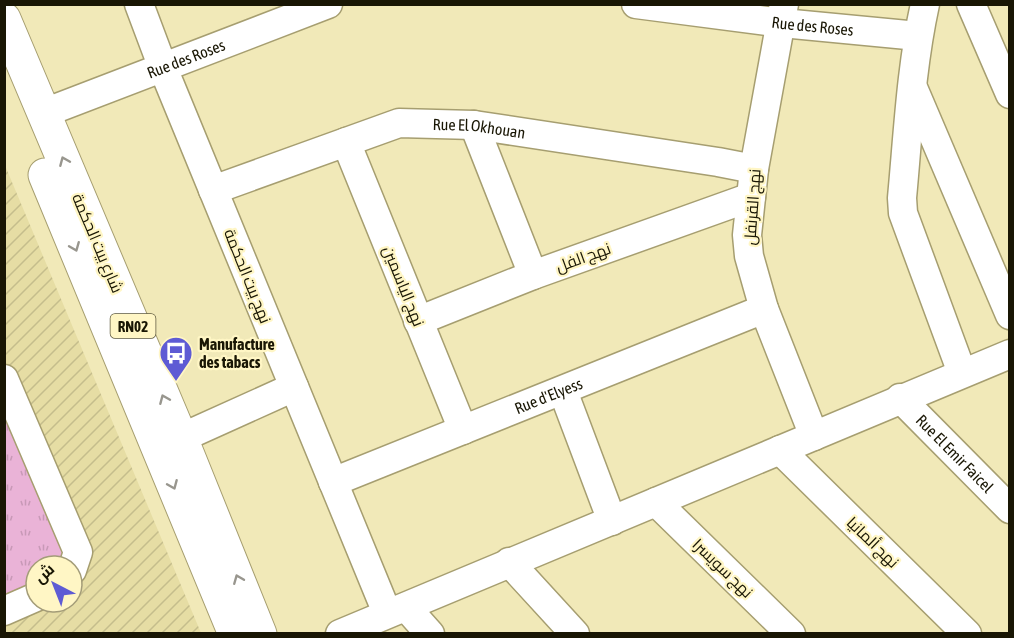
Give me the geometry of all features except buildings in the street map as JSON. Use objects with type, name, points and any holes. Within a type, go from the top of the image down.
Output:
[{"type":"main road","name":"شارع بيت الحكمة","points":[[4,19],[181,438],[260,633]]},
{"type":"main road","name":"شارع بيت الحكمة","points":[[4,76],[235,633]]},
{"type":"street","name":"نهج بيت الحكمة","points":[[139,4],[162,68],[333,482],[396,610]]},
{"type":"street","name":"Rue des Roses","points":[[44,113],[162,68],[296,10],[328,4]]},
{"type":"street","name":"Rue des Roses","points":[[636,4],[783,14],[918,36]]},
{"type":"street","points":[[925,4],[918,36],[912,87],[902,198],[903,213],[962,373]]},
{"type":"street","points":[[972,4],[1010,94]]},
{"type":"street","name":"نهج القرنفل","points":[[783,14],[754,169],[747,235],[749,256],[764,309],[814,436]]},
{"type":"street","points":[[912,87],[1010,315]]},
{"type":"street","name":"Rue El Okhouan","points":[[213,190],[399,123],[474,125],[754,169]]},
{"type":"street","points":[[474,125],[533,274]]},
{"type":"street","name":"نهج الياسمين","points":[[346,142],[463,430]]},
{"type":"street","name":"نهج الفل","points":[[418,321],[533,274],[751,197]]},
{"type":"street","name":"Rue d'Elyess","points":[[333,482],[764,309]]},
{"type":"street","points":[[340,633],[1010,354]]},
{"type":"street","points":[[4,379],[77,554]]},
{"type":"street","points":[[181,438],[294,387]]},
{"type":"street","points":[[562,390],[612,521]]},
{"type":"street","name":"Rue El Emir Faicel","points":[[900,398],[1010,509]]},
{"type":"street","name":"نهج ألمانيا","points":[[780,450],[967,633]]},
{"type":"street","name":"نهج سويسرا","points":[[656,502],[791,633]]},
{"type":"street","points":[[509,562],[575,633]]},
{"type":"street","points":[[4,611],[24,602]]},
{"type":"street","points":[[396,610],[430,633]]},
{"type":"shaded area","points":[[4,163],[201,633],[5,633]]},
{"type":"green space","points":[[4,409],[66,552],[65,554],[24,554],[24,592],[4,600]]},
{"type":"place","name":"Manufacture des tabacs","points":[[176,382]]}]
